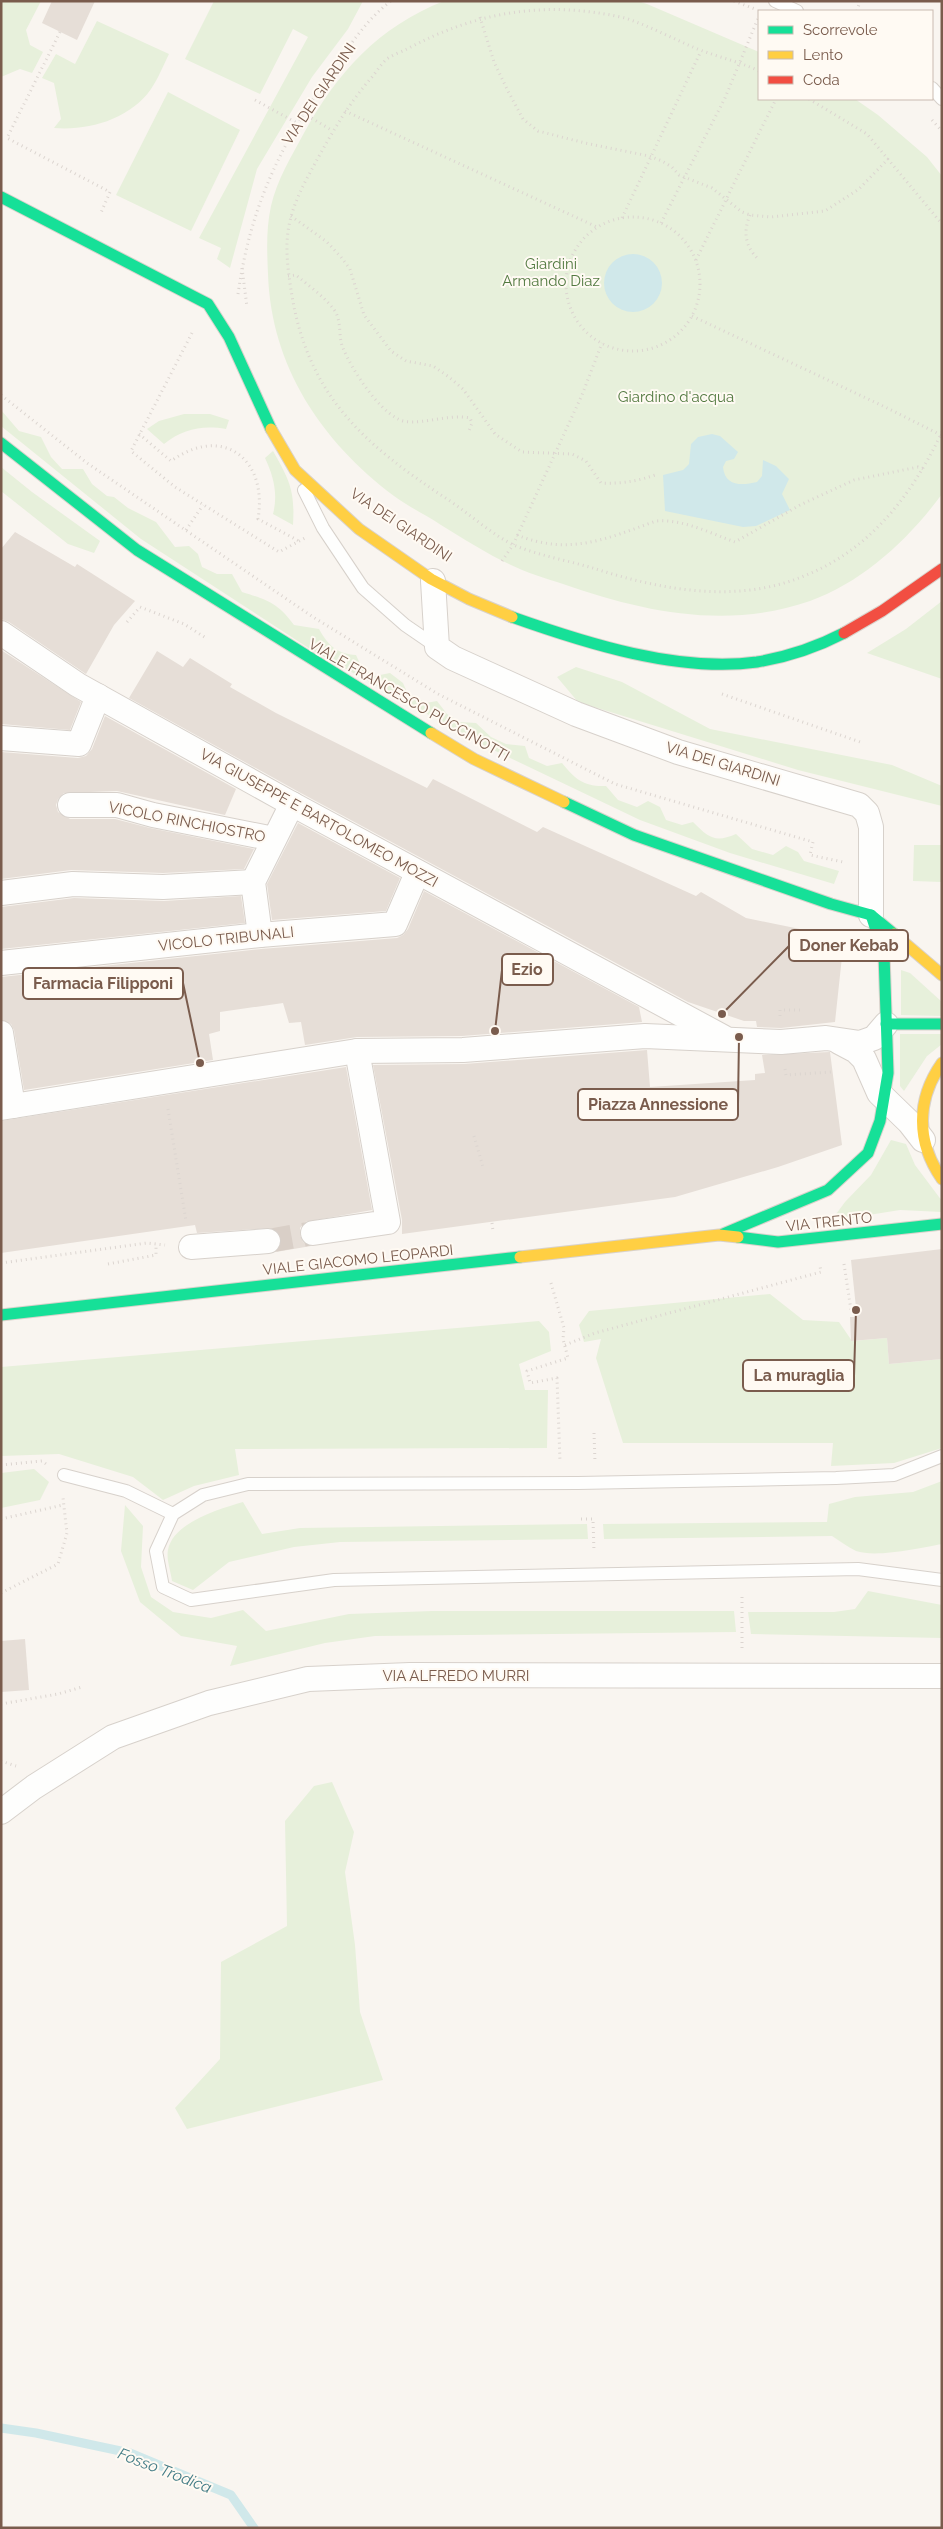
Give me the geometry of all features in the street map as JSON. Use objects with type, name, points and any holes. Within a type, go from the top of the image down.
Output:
[{"type":"main road","name":"VIA DEI GIARDINI","points":[[1,197],[208,304],[220,320],[264,419],[294,469],[396,559],[433,581],[534,626],[591,643],[662,658],[728,664],[772,659],[814,647],[855,629],[892,607],[942,569]]},
{"type":"main road","name":"VIALE FRANCESCO PUCCINOTTI","points":[[1,443],[137,550],[304,656],[474,758],[634,834],[831,904],[871,915]]},
{"type":"main road","points":[[871,915],[942,975]]},
{"type":"main road","points":[[719,1235],[828,1190],[850,1172],[868,1153],[880,1122],[888,1073],[884,954],[871,915]]},
{"type":"main road","points":[[886,1024],[942,1024]]},
{"type":"main road","points":[[942,1063],[929,1084],[924,1100],[922,1120],[923,1140],[927,1155],[942,1179]]},
{"type":"main road","name":"VIA TRENTO","points":[[719,1235],[778,1242],[942,1224]]},
{"type":"main road","name":"VIALE GIACOMO LEOPARDI","points":[[1,1315],[719,1235]]},
{"type":"street","name":"VIA DEI GIARDINI","points":[[433,581],[437,647],[453,658],[576,714],[678,752],[859,805],[867,813],[871,828],[871,915]]},
{"type":"street","name":"VIA GIUSEPPE E BARTOLOMEO MOZZI","points":[[1,633],[78,685],[417,873],[729,1040]]},
{"type":"street","points":[[1,738],[78,744],[98,696]]},
{"type":"street","points":[[260,934],[253,882],[292,804]]},
{"type":"street","name":"VICOLO RINCHIOSTRO","points":[[70,805],[117,805],[153,815],[274,839]]},
{"type":"street","name":"VICOLO TRIBUNALI","points":[[1,963],[260,934],[395,924],[417,873]]},
{"type":"street","points":[[1,893],[73,884],[163,887],[253,882]]},
{"type":"street","points":[[1,1033],[9,1102],[163,1081],[357,1051],[464,1050],[645,1036],[781,1042],[833,1039],[855,1026],[870,1023],[886,1024]]},
{"type":"street","points":[[833,1039],[856,1051],[864,1059],[885,1100],[909,1122],[923,1140]]},
{"type":"street","points":[[313,1233],[388,1222],[357,1051]]},
{"type":"street","points":[[191,1247],[268,1241]]},
{"type":"street","name":"VIA ALFREDO MURRI","points":[[1,1812],[34,1787],[113,1737],[209,1703],[308,1679],[410,1675],[942,1676]]},
{"type":"lane","points":[[775,1],[795,10]]},
{"type":"lane","points":[[933,89],[942,99]]},
{"type":"lane","points":[[294,469],[323,528],[363,588],[406,625],[437,647]]},
{"type":"lane","points":[[941,1579],[858,1569],[334,1580],[191,1600],[163,1587],[156,1551],[173,1514],[203,1495],[248,1484],[578,1483],[836,1478],[894,1475],[942,1456]]},
{"type":"lane","points":[[64,1475],[126,1491],[173,1514]]},
{"type":"path","name":"VIA DEI GIARDINI","points":[[248,311],[242,268],[251,227],[267,181],[303,113],[376,12],[391,1]]},
{"type":"path","points":[[734,1],[758,10]]},
{"type":"path","points":[[692,316],[941,434],[910,491],[858,545],[825,567],[801,578],[772,586],[698,591],[667,588],[632,581],[513,545],[382,454],[327,394],[306,352],[295,316],[288,276],[286,241],[291,216],[306,180],[333,130],[345,111],[387,59],[434,34],[480,17],[540,6],[566,6],[624,18],[701,50],[740,62],[758,71]]},
{"type":"path","points":[[480,17],[494,62],[523,119],[538,130],[585,144],[649,156],[672,167],[679,175],[712,188],[742,212],[750,215],[771,218],[825,211],[859,189],[889,158]]},
{"type":"path","points":[[661,223],[725,98],[758,17]]},
{"type":"path","points":[[7,138],[60,32]]},
{"type":"path","points":[[622,218],[649,156],[701,50]]},
{"type":"path","points":[[255,100],[297,124]]},
{"type":"path","points":[[696,261],[776,100]]},
{"type":"path","points":[[811,100],[866,134],[889,158],[942,224]]},
{"type":"path","points":[[345,111],[597,227]]},
{"type":"path","points":[[303,113],[333,130]]},
{"type":"path","points":[[1,136],[110,192],[99,216]]},
{"type":"path","points":[[750,215],[745,232],[746,242],[750,252],[758,259]]},
{"type":"path","points":[[291,216],[327,242],[350,269],[364,315],[390,351],[406,362],[433,366],[450,377],[463,389],[495,434],[522,452],[554,455],[572,454],[586,461],[601,483],[620,484],[640,481],[658,474]]},
{"type":"path","points":[[622,218],[641,218],[661,223],[686,241],[696,261],[700,286],[698,302],[692,316],[682,330],[668,341],[653,348],[636,351],[619,349],[602,343],[590,334],[572,310],[566,279],[576,250],[597,227],[622,218]]},
{"type":"path","points":[[288,276],[296,275],[325,299],[335,312],[341,330],[342,346],[356,372],[376,400],[389,412],[399,420],[414,422],[434,418],[470,418],[472,423],[468,433]]},
{"type":"path","points":[[208,304],[131,452],[175,487],[279,552],[323,528]]},
{"type":"path","points":[[502,561],[513,545],[582,395],[602,343]]},
{"type":"path","points":[[1,395],[87,463],[313,617],[438,694],[616,784],[813,842],[810,855],[848,862]]},
{"type":"path","points":[[139,434],[171,461],[186,450],[202,447],[218,447],[238,453],[251,466],[258,483],[261,501],[258,519],[300,541]]},
{"type":"path","points":[[517,535],[546,544],[568,546],[600,542],[656,521],[664,520],[678,522],[735,542],[740,542],[800,505],[854,480],[918,467],[924,468]]},
{"type":"path","points":[[186,530],[203,505]]},
{"type":"path","points":[[127,622],[140,607],[184,624],[206,638]]},
{"type":"path","points":[[728,664],[722,695],[863,743]]},
{"type":"path","points":[[784,1062],[786,1075],[832,1072]]},
{"type":"path","points":[[1,1263],[147,1243],[191,1247],[163,1081]]},
{"type":"path","points":[[474,1136],[483,1167]]},
{"type":"path","points":[[108,1264],[156,1256],[156,1244]]},
{"type":"path","points":[[844,1258],[851,1310],[856,1310]]},
{"type":"path","points":[[565,1345],[595,1333],[821,1272],[819,1264]]},
{"type":"path","points":[[550,1278],[564,1328],[568,1358],[527,1371],[530,1383],[557,1378],[560,1463],[566,1466]]},
{"type":"path","points":[[594,1433],[595,1464]]},
{"type":"path","points":[[1,1465],[42,1461],[64,1475],[63,1505],[68,1532],[58,1564],[1,1593]]},
{"type":"path","points":[[1,1519],[63,1505]]},
{"type":"path","points":[[581,1519],[593,1518],[594,1548]]},
{"type":"path","points":[[741,1611],[742,1635]]},
{"type":"path","points":[[1,1704],[58,1694],[82,1687]]},
{"type":"green space","points":[[1,1],[41,1],[26,30],[30,45],[43,52],[32,73],[20,69],[1,77]]},
{"type":"green space","points":[[214,1],[363,1],[348,29],[312,77],[257,169],[230,268],[217,259],[221,248],[199,238],[308,37],[293,29],[260,94],[185,59]]},
{"type":"green space","name":"Giardini Armando Diaz","points":[[444,1],[638,1],[758,52],[758,100],[856,100],[878,115],[927,157],[942,176],[942,494],[900,543],[866,571],[830,593],[779,610],[748,615],[716,616],[654,609],[593,594],[530,573],[502,561],[394,496],[344,451],[323,426],[305,399],[290,370],[279,340],[271,308],[268,274],[267,240],[269,215],[277,187],[304,133],[345,72],[379,38],[420,12]]},
{"type":"green space","points":[[97,21],[169,54],[151,89],[132,108],[108,121],[95,125],[54,128],[61,119],[54,83],[42,78],[56,54],[75,64]]},
{"type":"green space","points":[[168,92],[240,130],[191,231],[116,195]]},
{"type":"green space","points":[[1,410],[19,431],[41,437],[51,457],[62,469],[83,469],[92,484],[107,496],[114,497],[128,508],[156,522],[175,547],[189,546],[198,554],[202,567],[217,574],[232,574],[242,592],[272,603],[294,625],[319,629],[334,648],[343,653],[356,655],[362,668],[375,676],[390,673],[403,683],[407,692],[426,703],[437,701],[447,714],[460,722],[476,723],[491,737],[506,744],[525,746],[529,758],[547,766],[562,763],[581,781],[592,785],[606,786],[618,800],[637,807],[648,801],[660,807],[666,820],[682,825],[693,822],[708,835],[717,838],[736,834],[752,849],[773,855],[786,846],[798,852],[804,861],[839,871],[834,884],[730,853],[640,820],[483,745],[310,649],[141,539],[1,426]]},
{"type":"green space","points":[[184,414],[210,414],[229,420],[226,429],[193,429],[178,435],[164,444],[147,429],[159,421]]},
{"type":"green space","points":[[273,451],[284,470],[290,487],[293,503],[293,525],[273,514],[274,486],[265,458]]},
{"type":"green space","points":[[1,467],[100,541],[94,553],[68,544],[1,491]]},
{"type":"green space","points":[[942,601],[942,679],[867,653],[906,629]]},
{"type":"green space","points":[[576,667],[622,682],[710,729],[892,765],[942,786],[942,806],[798,770],[578,702],[557,677]]},
{"type":"green space","points":[[914,845],[942,845],[942,882],[913,881]]},
{"type":"green space","points":[[901,970],[910,973],[942,1002],[942,1016],[901,1015]]},
{"type":"green space","points":[[900,1034],[942,1034],[942,1044],[927,1056],[904,1091],[900,1086]]},
{"type":"green space","points":[[891,1140],[906,1144],[915,1165],[942,1201],[942,1212],[900,1210],[831,1221],[845,1202],[871,1175]]},
{"type":"green space","points":[[770,1294],[803,1320],[839,1322],[852,1341],[887,1338],[889,1364],[942,1359],[942,1448],[894,1463],[831,1466],[833,1443],[623,1443],[596,1358],[601,1339],[584,1342],[579,1325],[589,1311]]},
{"type":"green space","points":[[539,1321],[549,1332],[551,1351],[519,1364],[525,1390],[548,1390],[547,1448],[235,1449],[239,1475],[194,1486],[163,1500],[133,1477],[59,1454],[1,1456],[1,1367]]},
{"type":"green space","points":[[34,1469],[49,1482],[40,1500],[1,1508],[1,1473]]},
{"type":"green space","points":[[942,1481],[942,1544],[911,1550],[865,1553],[856,1551],[832,1536],[604,1539],[603,1524],[827,1522],[829,1504],[855,1497],[913,1492]]},
{"type":"green space","points":[[243,1502],[262,1534],[300,1528],[587,1524],[588,1539],[340,1542],[294,1547],[229,1562],[193,1590],[172,1581],[168,1550],[172,1540],[179,1532],[199,1518]]},
{"type":"green space","points":[[125,1505],[143,1526],[141,1567],[151,1597],[173,1612],[211,1618],[243,1610],[266,1631],[349,1614],[432,1611],[734,1611],[736,1632],[375,1636],[325,1643],[230,1666],[237,1646],[181,1636],[140,1602],[121,1551]]},
{"type":"green space","points":[[868,1591],[942,1605],[942,1638],[751,1634],[748,1612],[834,1612],[855,1609]]},
{"type":"green space","points":[[332,1782],[354,1832],[345,1872],[355,1945],[360,2012],[383,2080],[187,2129],[175,2108],[220,2059],[221,1962],[287,1926],[285,1821],[314,1786]]},
{"type":"water","points":[[633,254],[649,259],[657,267],[662,283],[657,299],[649,307],[633,312],[617,307],[609,299],[604,283],[609,267],[617,259]]},
{"type":"water","points":[[712,434],[720,436],[738,452],[734,459],[726,461],[723,467],[724,473],[730,481],[740,484],[757,482],[762,476],[763,460],[776,466],[789,479],[782,494],[790,510],[756,526],[743,527],[665,511],[663,475],[683,470],[689,464],[691,444],[698,437]]},
{"type":"building","points":[[52,1],[95,1],[77,40],[42,23]]},
{"type":"building","points":[[15,532],[75,567],[77,564],[135,601],[114,625],[86,674],[9,622],[1,619],[1,549]]},
{"type":"building","points":[[1,650],[81,702],[70,730],[1,724]]},
{"type":"building","points":[[157,651],[183,667],[190,658],[232,684],[230,687],[276,713],[427,788],[433,779],[537,832],[543,827],[696,896],[701,892],[746,918],[844,938],[835,1022],[781,1028],[757,1027],[756,1021],[744,1021],[688,1002],[299,792],[129,698]]},
{"type":"building","points":[[105,716],[236,789],[225,815],[117,791],[64,793],[58,799],[56,805],[58,812],[70,819],[115,819],[254,849],[244,869],[163,873],[71,870],[1,879],[1,752],[78,758],[86,756],[92,749]]},
{"type":"building","points":[[298,823],[400,878],[386,911],[272,920],[267,884]]},
{"type":"building","points":[[424,891],[639,1007],[642,1022],[462,1036],[357,1037],[305,1045],[301,1022],[289,1023],[283,1003],[220,1012],[220,1031],[209,1034],[213,1060],[24,1090],[14,1030],[11,1024],[1,1020],[1,977],[261,949],[397,938],[408,929]]},
{"type":"building","points":[[241,896],[245,923],[1,949],[1,907],[74,898],[164,901]]},
{"type":"building","points":[[647,1050],[650,1087],[755,1080],[755,1074],[765,1073],[762,1055],[830,1052],[842,1145],[778,1167],[675,1197],[402,1234],[402,1220],[373,1065],[464,1064]]},
{"type":"building","points":[[346,1067],[372,1210],[305,1222],[300,1228],[300,1235],[303,1242],[311,1246],[276,1252],[281,1246],[282,1239],[273,1228],[197,1233],[195,1225],[1,1253],[1,1121]]},
{"type":"building","points":[[942,1249],[942,1359],[889,1364],[887,1338],[851,1341],[850,1317],[857,1317],[851,1260]]},
{"type":"building","points":[[25,1639],[29,1690],[1,1692],[1,1641]]},
{"type":"waterway","name":"Fosso Trodica","points":[[1,2428],[36,2433],[130,2453],[231,2495],[254,2528]]},
{"type":"tunnel","points":[[268,1241],[313,1233]]},
{"type":"traffic: fast","points":[[1,197],[208,304],[229,337],[271,429]]},
{"type":"traffic: fast","points":[[1,443],[137,550],[431,733]]},
{"type":"traffic: fast","points":[[512,617],[601,646],[664,659],[696,663],[727,664],[768,660],[813,647],[844,633]]},
{"type":"traffic: fast","points":[[564,802],[634,835],[831,904],[871,915],[894,934]]},
{"type":"traffic: fast","points":[[723,1234],[828,1190],[868,1153],[880,1121],[888,1073],[884,954],[871,915]]},
{"type":"traffic: fast","points":[[886,1024],[942,1024]]},
{"type":"traffic: fast","points":[[738,1237],[778,1242],[942,1224]]},
{"type":"traffic: fast","points":[[1,1315],[520,1257]]},
{"type":"traffic: slow","points":[[271,429],[295,470],[359,529],[431,579],[469,599],[512,617]]},
{"type":"traffic: slow","points":[[431,733],[474,759],[564,802]]},
{"type":"traffic: slow","points":[[894,934],[942,975]]},
{"type":"traffic: slow","points":[[942,1063],[933,1077],[927,1092],[922,1121],[927,1150],[933,1165],[942,1179]]},
{"type":"traffic: slow","points":[[520,1257],[719,1235],[738,1237]]},
{"type":"traffic: jam","points":[[844,633],[882,611],[942,569]]},
{"type":"place","name":"Doner Kebab","points":[[722,1014]]},
{"type":"place","name":"Ezio","points":[[495,1031]]},
{"type":"place","name":"Piazza Annessione","points":[[739,1037]]},
{"type":"place","name":"Farmacia Filipponi","points":[[200,1063]]},
{"type":"place","name":"La muraglia","points":[[856,1310]]},
{"type":"park label","name":"Giardino d'acqua","points":[[676,397]]}]
